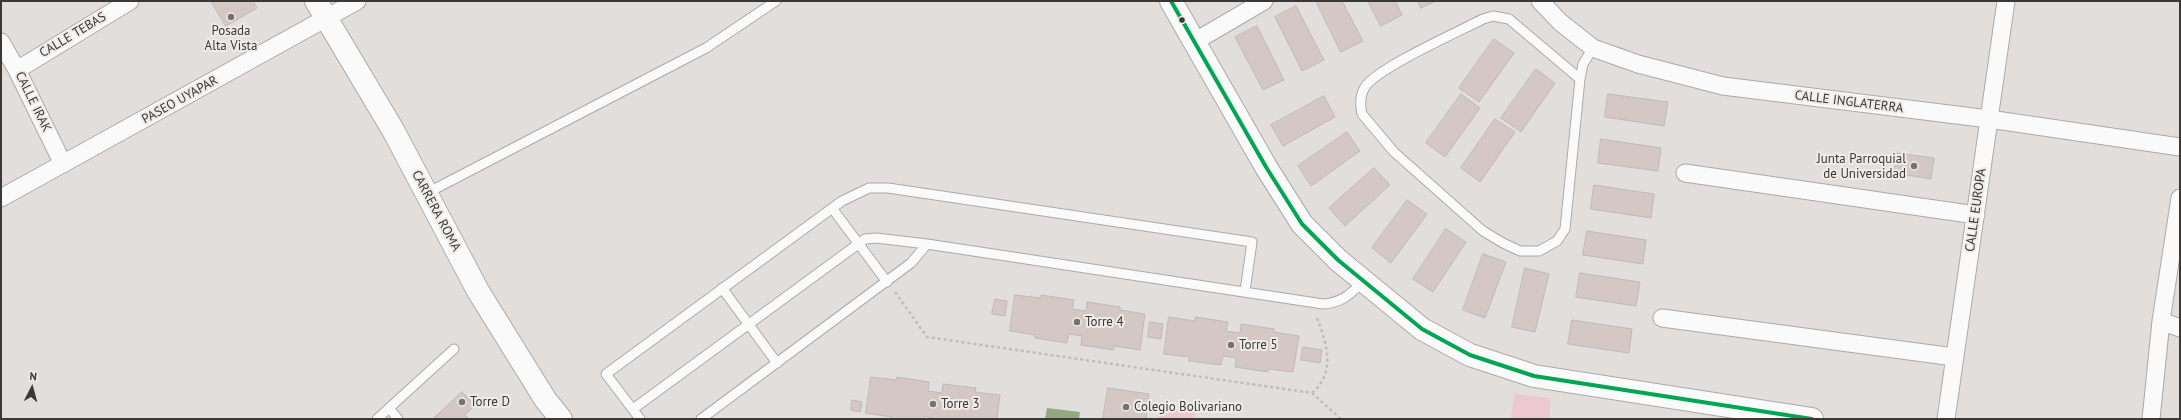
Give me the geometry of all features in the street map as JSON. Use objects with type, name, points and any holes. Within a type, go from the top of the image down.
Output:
[{"type":"street","name":"CALLE TEBAS","points":[[17,70],[130,1]]},
{"type":"street","name":"PASEO UYAPAR","points":[[1,198],[63,164],[321,10],[357,1]]},
{"type":"street","points":[[1171,1],[1266,167],[1302,224],[1338,260],[1363,282],[1422,329],[1470,356],[1534,376],[1747,414],[1812,419]]},
{"type":"street","name":"CALLE INGLATERRA","points":[[1540,1],[1560,22],[1593,48],[1638,64],[1723,86],[1989,119],[2180,147]]},
{"type":"street","name":"CALLE EUROPA","points":[[1946,419],[2006,1]]},
{"type":"street","points":[[1194,42],[1261,2]]},
{"type":"street","name":"CARRERA ROMA","points":[[321,10],[393,130],[478,291],[545,399],[561,419]]},
{"type":"street","name":"CALLE IRAK","points":[[1,42],[17,70],[63,164]]},
{"type":"street","points":[[1685,173],[1976,215]]},
{"type":"street","points":[[2151,419],[2161,321],[2180,198]]},
{"type":"street","points":[[1662,318],[1954,357]]},
{"type":"street","points":[[2161,321],[2180,328]]},
{"type":"lane","points":[[427,193],[706,48],[776,1]]},
{"type":"lane","points":[[1580,79],[1509,19],[1493,16],[1483,19],[1378,73],[1364,87],[1360,106],[1362,114],[1394,152],[1483,231],[1520,251],[1539,251],[1557,241],[1565,229],[1580,79],[1583,64],[1593,48]]},
{"type":"lane","points":[[640,419],[606,374],[832,208],[860,191],[878,187],[1252,242],[1245,291]]},
{"type":"lane","points":[[832,208],[887,282]]},
{"type":"lane","points":[[632,410],[859,243],[876,238],[1245,291],[1311,303],[1323,304],[1338,302],[1363,282]]},
{"type":"lane","points":[[701,419],[887,282],[916,259],[926,244]]},
{"type":"lane","points":[[722,288],[777,363]]},
{"type":"lane","points":[[377,419],[454,349]]},
{"type":"lane","points":[[389,408],[398,419]]},
{"type":"path","points":[[887,282],[928,337],[1312,393],[1341,419]]},
{"type":"path","points":[[1311,303],[1327,348],[1325,378],[1321,386],[1312,393]]},
{"type":"shaded area","points":[[1514,394],[1551,398],[1549,419],[1511,419]]},
{"type":"shaded area","points":[[1160,406],[1196,412],[1195,419],[1158,419]]},
{"type":"shaded area","points":[[1047,408],[1080,412],[1079,419],[1045,419]]},
{"type":"building","name":"Posada Alta Vista","points":[[211,1],[253,1],[257,8],[226,26]]},
{"type":"building","points":[[1316,1],[1342,1],[1363,41],[1341,52]]},
{"type":"building","points":[[1368,1],[1395,1],[1402,15],[1381,26]]},
{"type":"building","points":[[1418,1],[1436,1],[1421,8]]},
{"type":"building","points":[[1296,6],[1324,60],[1302,71],[1275,17]]},
{"type":"building","points":[[1257,26],[1284,80],[1263,90],[1235,37]]},
{"type":"building","points":[[1494,39],[1514,53],[1479,102],[1459,88]]},
{"type":"building","points":[[1536,69],[1555,83],[1521,132],[1501,118]]},
{"type":"building","points":[[1461,94],[1480,108],[1445,157],[1426,143]]},
{"type":"building","points":[[1608,94],[1668,102],[1664,126],[1605,117]]},
{"type":"building","points":[[1324,96],[1335,117],[1283,146],[1271,125]]},
{"type":"building","points":[[1495,119],[1515,132],[1480,182],[1461,168]]},
{"type":"building","points":[[1347,132],[1360,151],[1311,186],[1298,166]]},
{"type":"building","points":[[1601,139],[1661,148],[1658,171],[1598,163]]},
{"type":"building","name":"Junta Parroquial de Universidad","points":[[1897,153],[1934,158],[1931,179],[1894,173]]},
{"type":"building","points":[[1374,168],[1390,185],[1345,226],[1329,208]]},
{"type":"building","points":[[1594,185],[1654,194],[1651,218],[1591,209]]},
{"type":"building","points":[[1407,200],[1427,214],[1391,263],[1372,248]]},
{"type":"building","points":[[1446,229],[1466,242],[1433,292],[1413,279]]},
{"type":"building","points":[[1587,231],[1646,240],[1643,264],[1583,255]]},
{"type":"building","points":[[1483,254],[1506,262],[1485,318],[1463,310]]},
{"type":"building","points":[[1525,268],[1549,274],[1535,332],[1512,327]]},
{"type":"building","points":[[1580,273],[1640,282],[1636,306],[1576,297]]},
{"type":"building","name":"Torre 4","points":[[1015,295],[1041,298],[1041,295],[1074,300],[1072,309],[1086,311],[1087,302],[1120,307],[1120,310],[1145,314],[1140,350],[1114,346],[1114,350],[1081,345],[1082,336],[1069,334],[1067,343],[1035,338],[1035,335],[1010,331]]},
{"type":"building","points":[[995,299],[1007,301],[1005,316],[992,314]]},
{"type":"building","name":"Torre 5","points":[[1169,317],[1195,321],[1195,317],[1228,322],[1226,331],[1240,333],[1241,324],[1274,329],[1274,332],[1299,336],[1293,372],[1268,369],[1268,372],[1235,367],[1236,358],[1223,356],[1221,365],[1189,361],[1189,357],[1164,354]]},
{"type":"building","points":[[1572,320],[1632,329],[1629,353],[1568,344]]},
{"type":"building","points":[[1150,322],[1163,324],[1161,339],[1148,337]]},
{"type":"building","points":[[1303,347],[1322,350],[1320,363],[1301,360]]},
{"type":"building","name":"Torre 3","points":[[871,377],[896,380],[897,377],[929,382],[928,391],[942,393],[943,384],[976,388],[975,392],[1000,395],[997,419],[938,419],[924,416],[924,419],[891,419],[891,417],[866,413]]},
{"type":"building","name":"Colegio Bolivariano","points":[[1108,388],[1149,394],[1146,419],[1103,419]]},
{"type":"building","name":"Torre D","points":[[462,392],[475,405],[465,415],[469,419],[433,419]]},
{"type":"building","points":[[852,400],[862,402],[860,412],[851,410]]},
{"type":"transit line","points":[[1171,1],[1266,167],[1302,224],[1338,260],[1422,329],[1470,355],[1534,376],[1812,419]]},
{"type":"place","name":"Posada Alta Vista","points":[[231,17]]},
{"type":"place","name":"Junta Parroquial de Universidad","points":[[1914,166]]},
{"type":"place","name":"Torre 4","points":[[1077,322]]},
{"type":"place","name":"Torre 5","points":[[1231,345]]},
{"type":"place","name":"Torre D","points":[[462,402]]},
{"type":"place","name":"Torre 3","points":[[933,404]]},
{"type":"place","name":"Colegio Bolivariano","points":[[1126,407]]}]
